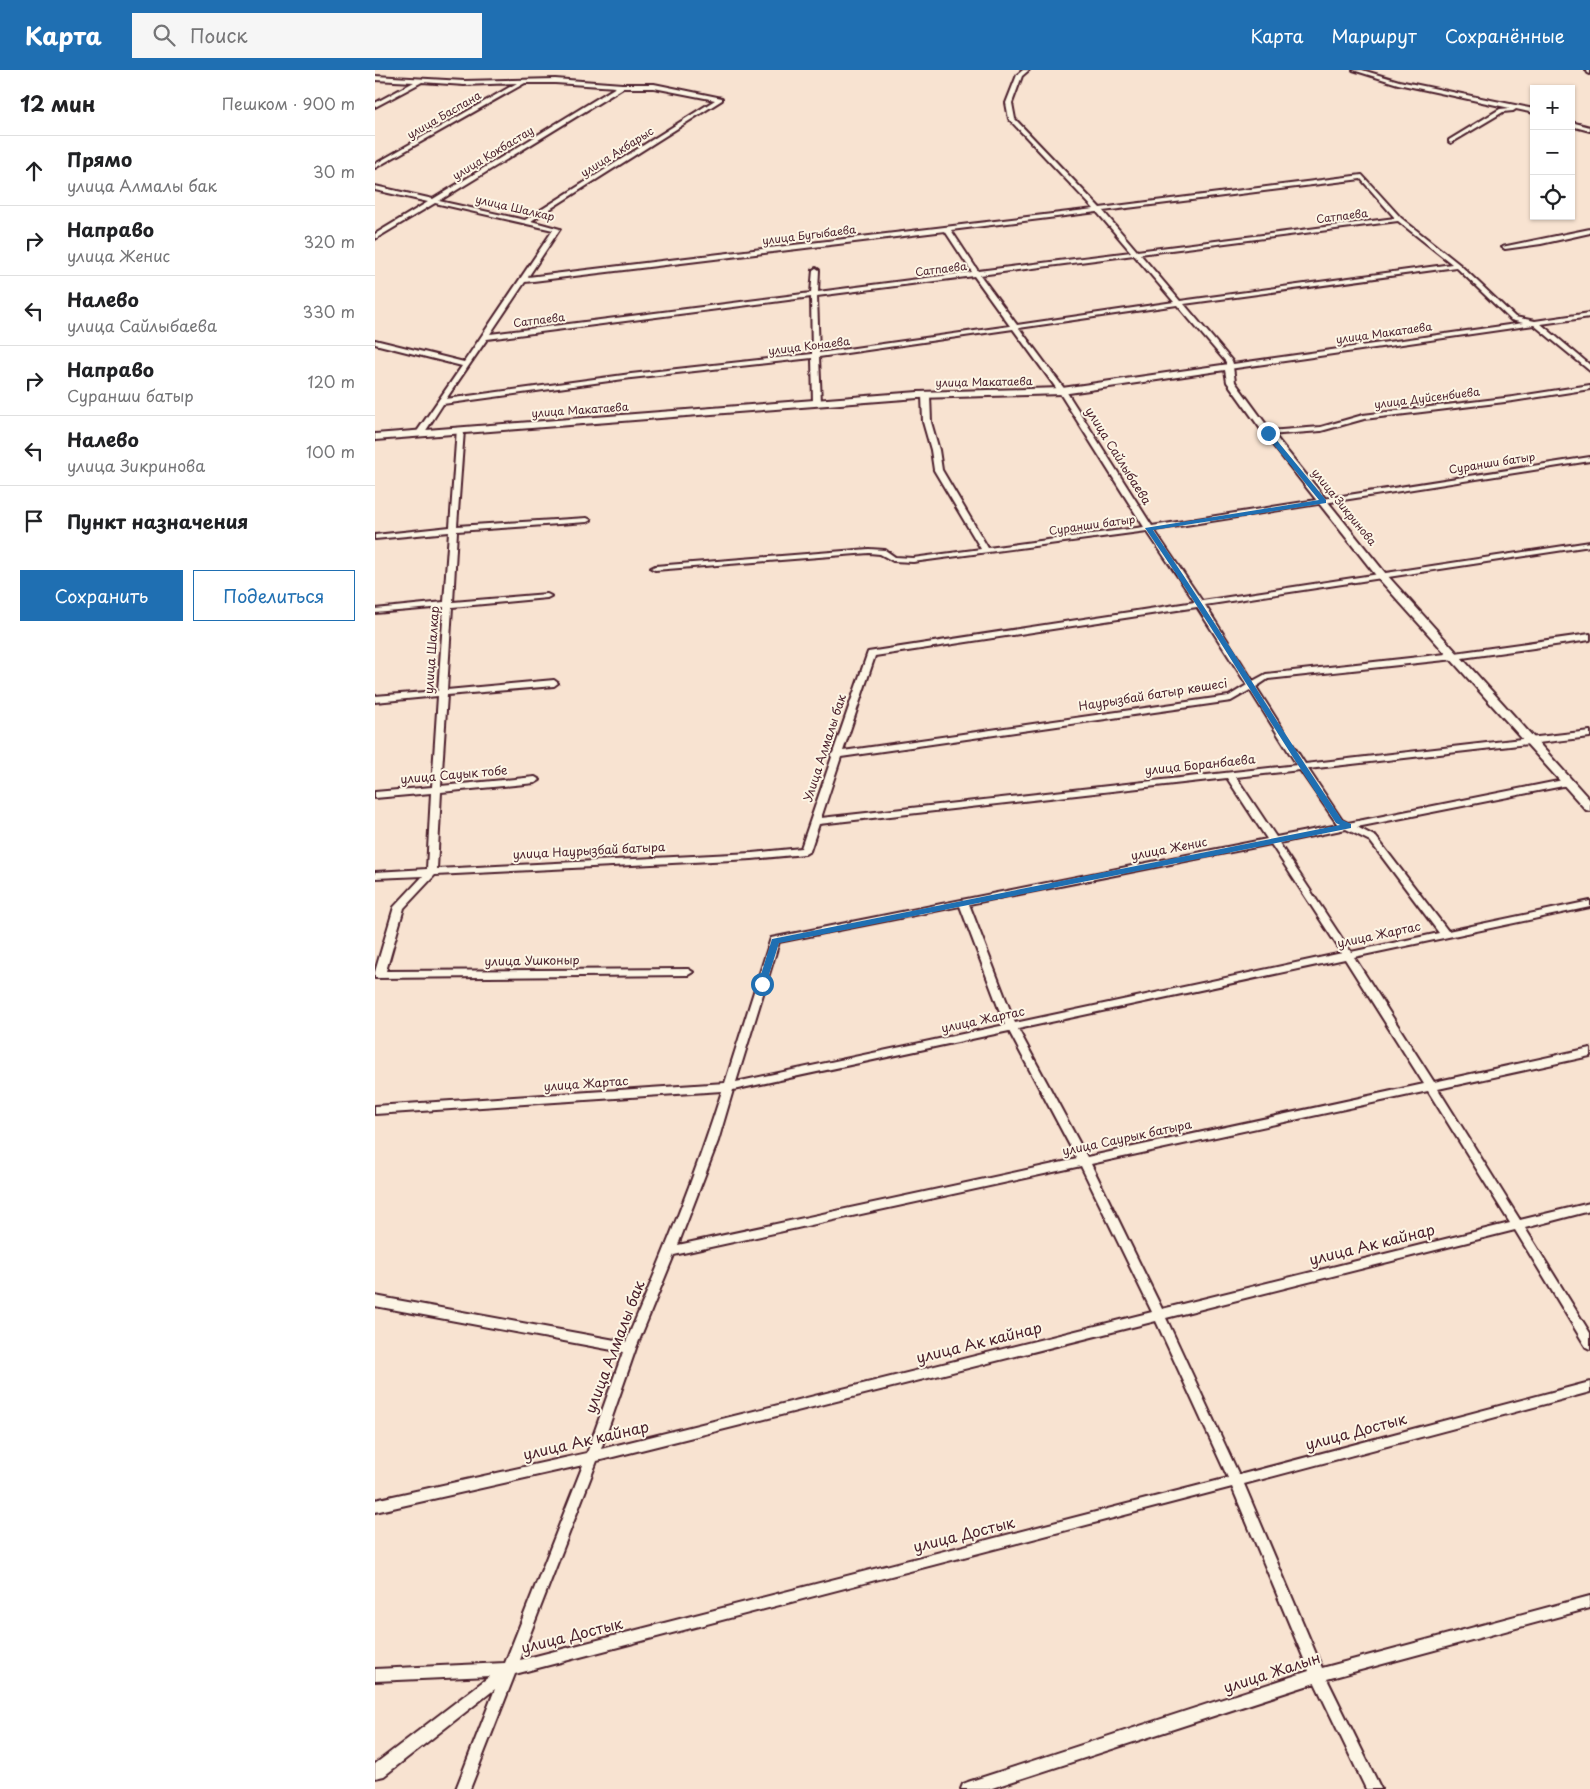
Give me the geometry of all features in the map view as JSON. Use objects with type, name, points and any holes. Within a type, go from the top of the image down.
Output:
[{"type":"street","name":"улица Зикринова","points":[[1026,70],[1020,74],[1009,104],[1012,119],[1099,211],[1230,362],[1231,382],[1268,433],[1382,576],[1569,782],[1590,808]]},
{"type":"street","points":[[1356,70],[1398,82],[1530,110]]},
{"type":"street","points":[[375,78],[464,83],[555,81],[621,86]]},
{"type":"street","points":[[375,105],[420,80]]},
{"type":"street","name":"улица Баспана","points":[[375,166],[524,82]]},
{"type":"street","name":"улица Акбарыс","points":[[526,222],[719,99],[654,86],[621,86]]},
{"type":"street","name":"улица Кокбастау","points":[[375,237],[621,86]]},
{"type":"street","points":[[1451,141],[1502,110],[1524,108]]},
{"type":"street","points":[[1575,125],[1590,129]]},
{"type":"street","name":"улица Бугыбаева","points":[[523,280],[1099,211],[1362,177],[1399,219]]},
{"type":"street","name":"улица Шалкар","points":[[375,188],[557,229],[420,433]]},
{"type":"street","points":[[1399,219],[1457,265],[1513,319],[1536,323],[1590,370]]},
{"type":"street","name":"Сатпаева","points":[[485,337],[1399,219]]},
{"type":"street","name":"улица Сайлыбаева","points":[[946,228],[976,274],[1062,391],[1339,822],[1373,838],[1445,934]]},
{"type":"street","points":[[1505,247],[1541,242],[1590,231]]},
{"type":"street","name":"улица Конаева","points":[[441,402],[631,376],[815,356],[1457,265]]},
{"type":"street","points":[[816,270],[814,295],[817,403]]},
{"type":"street","name":"улица Макатаева","points":[[375,437],[926,395],[1062,391],[1590,315]]},
{"type":"street","points":[[375,342],[465,366]]},
{"type":"street","name":"улица Дуйсенбиева","points":[[1268,433],[1321,429],[1363,417],[1513,399],[1590,387]]},
{"type":"street","points":[[926,395],[927,422],[935,450],[938,470],[986,550]]},
{"type":"street","name":"улица Шалкар","points":[[432,872],[459,430]]},
{"type":"street","name":"Суранши батыр","points":[[655,568],[876,551],[893,559],[903,560],[1149,528],[1590,459]]},
{"type":"street","points":[[375,538],[453,529],[587,520]]},
{"type":"street","points":[[1200,604],[1590,544]]},
{"type":"street","points":[[375,612],[547,596]]},
{"type":"street","name":"Улица Алмалы бак","points":[[805,851],[835,755],[871,654],[1200,604]]},
{"type":"street","name":"Наурызбай батыр көшесі","points":[[835,755],[1231,698],[1266,677],[1455,656],[1590,637]]},
{"type":"street","points":[[375,700],[555,683]]},
{"type":"street","name":"улица Боранбаева","points":[[814,822],[1590,734]]},
{"type":"street","points":[[1229,774],[1349,954],[1590,1344]]},
{"type":"street","name":"улица Сауык тобе","points":[[375,795],[535,780]]},
{"type":"street","name":"улица Женис","points":[[775,940],[1569,782]]},
{"type":"street","name":"улица Наурызбай батыра","points":[[375,875],[752,856],[805,851]]},
{"type":"street","points":[[377,975],[399,907],[432,872]]},
{"type":"street","points":[[964,903],[1011,1026],[1083,1162],[1159,1315],[1236,1481],[1319,1675],[1374,1789]]},
{"type":"street","name":"улица Жартас","points":[[375,1110],[729,1087],[1590,904]]},
{"type":"street","name":"улица Алмалы бак","points":[[463,1789],[592,1457],[630,1348],[712,1141],[775,940]]},
{"type":"street","name":"улица Ушконыр","points":[[377,975],[688,972]]},
{"type":"street","name":"улица Саурык батыра","points":[[670,1251],[1590,1052]]},
{"type":"street","name":"улица Ак кайнар","points":[[375,1506],[592,1457],[1590,1207]]},
{"type":"street","points":[[375,1301],[630,1348]]},
{"type":"street","name":"улица Достык","points":[[375,1771],[379,1771],[510,1669],[1236,1481],[1590,1387]]},
{"type":"street","name":"улица Жалын","points":[[967,1789],[1319,1675],[1590,1602]]},
{"type":"street","points":[[375,1674],[510,1669]]},
{"type":"route","points":[[762,984],[775,940],[1348,826],[1339,822],[1200,604],[1149,528],[1323,501],[1268,433]]}]
